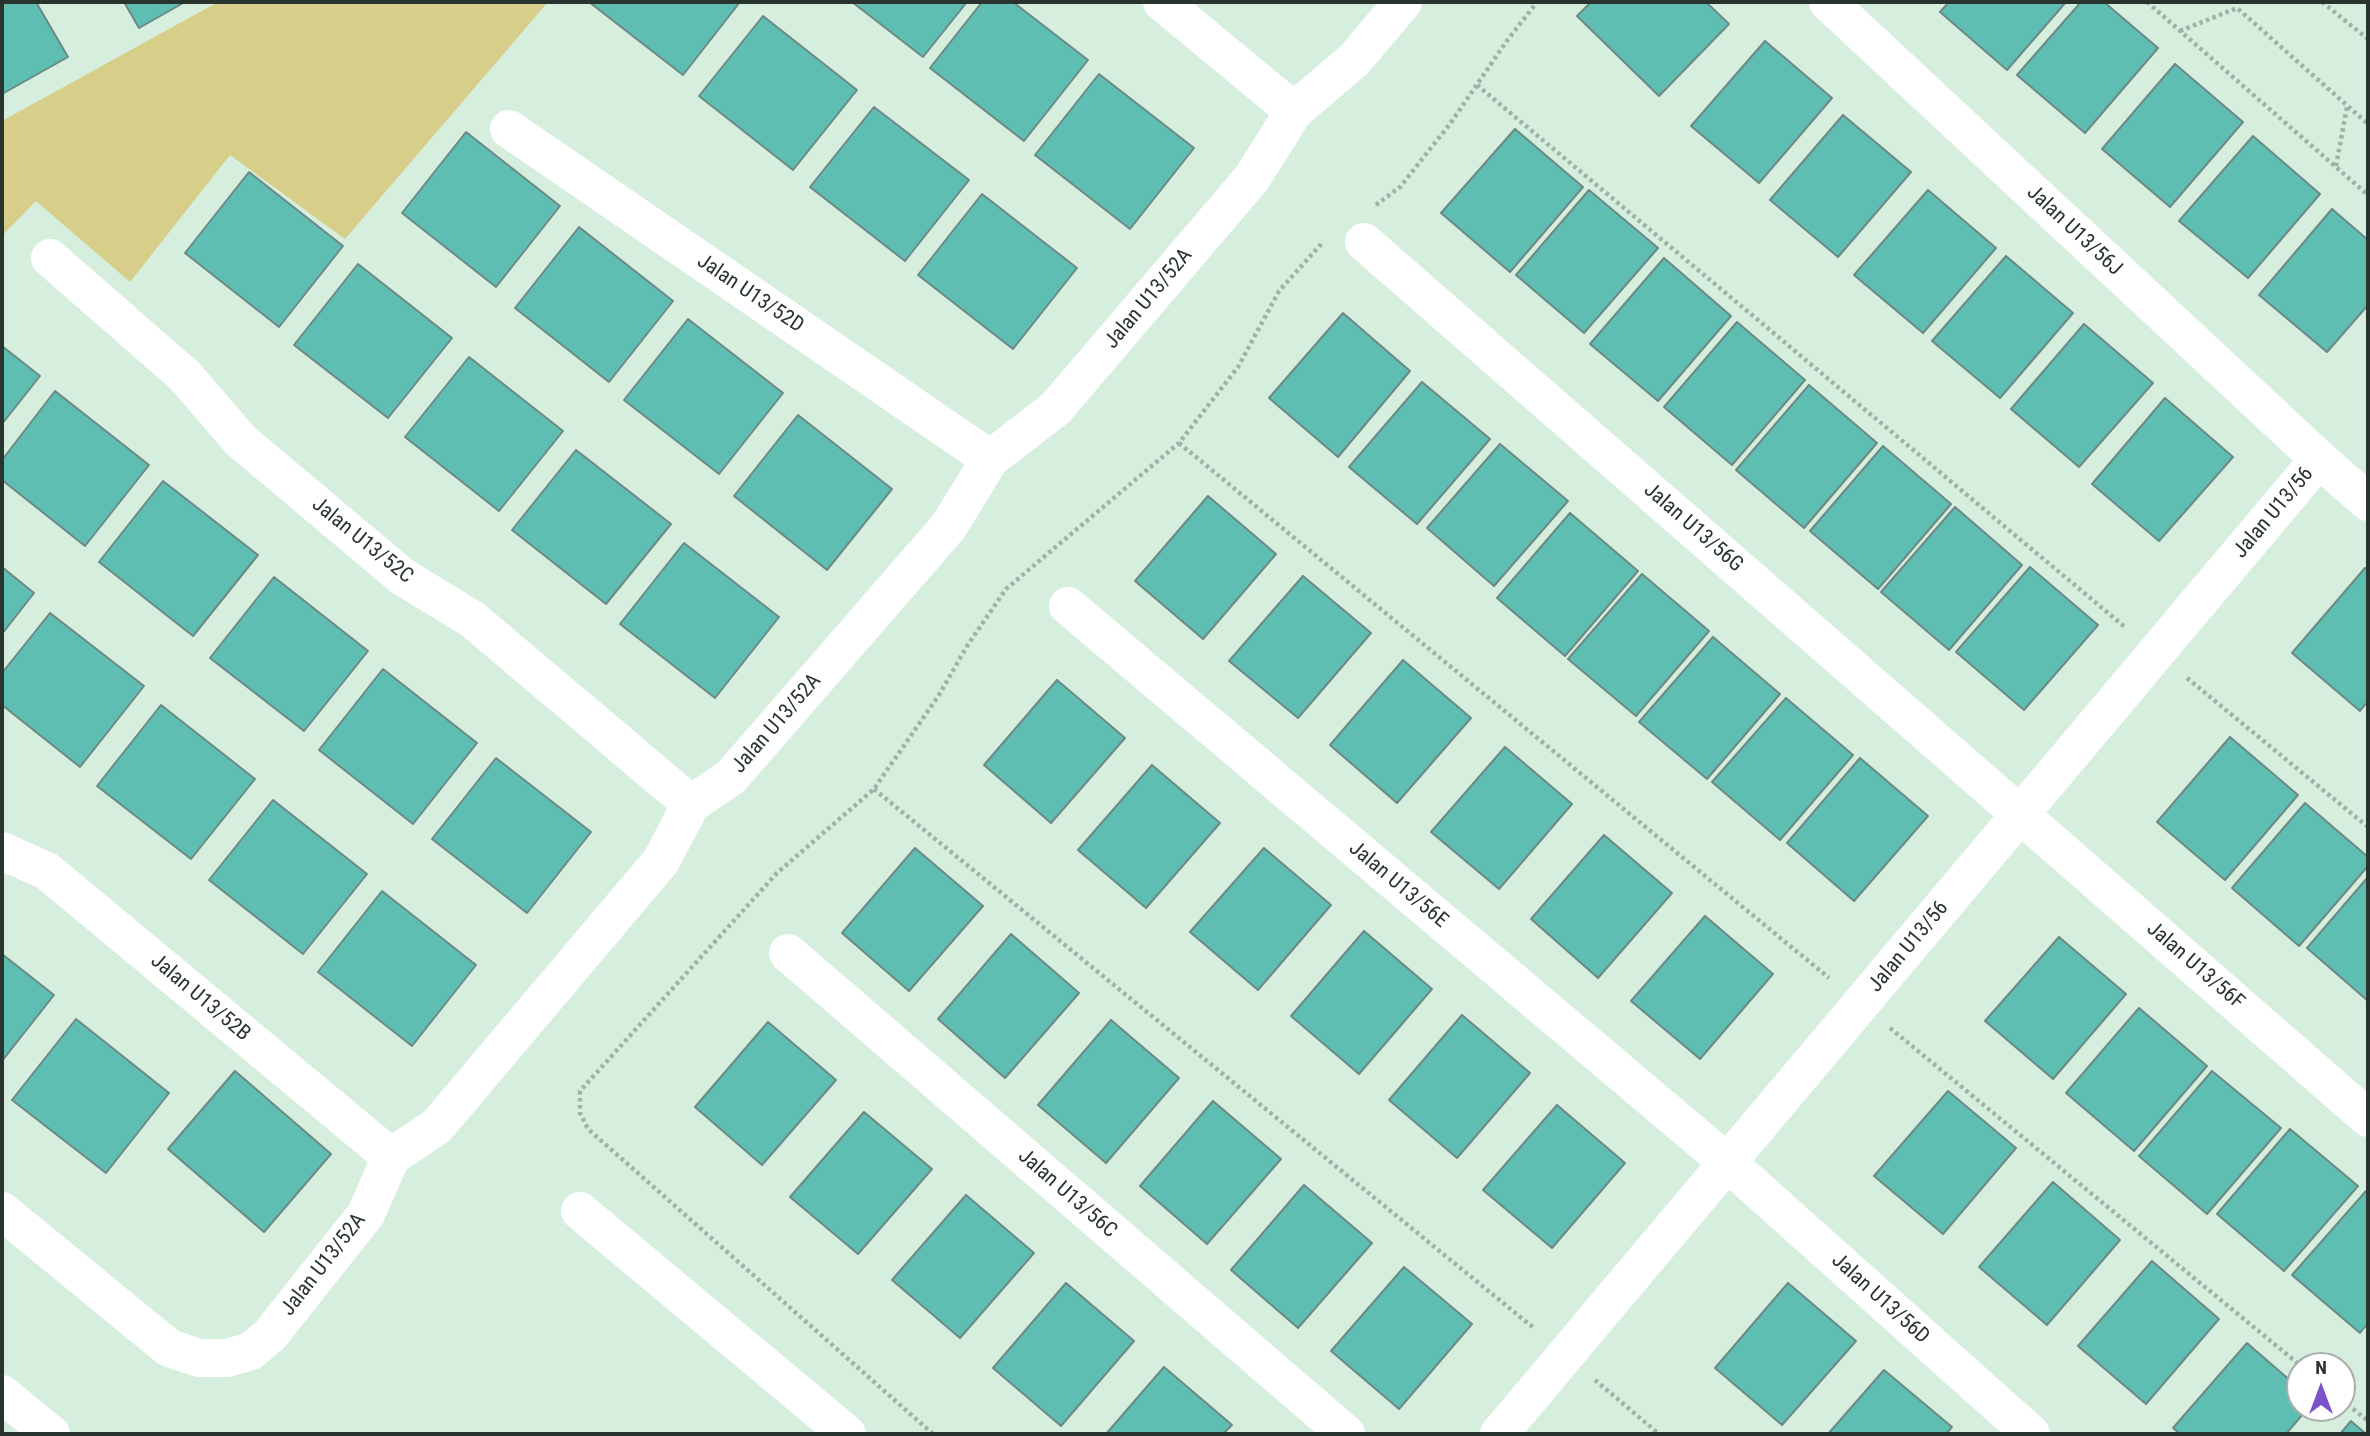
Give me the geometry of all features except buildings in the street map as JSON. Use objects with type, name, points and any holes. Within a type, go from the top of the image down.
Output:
[{"type":"street","points":[[1162,2],[1294,111]]},
{"type":"street","name":"Jalan U13/52A","points":[[2,1211],[169,1348],[199,1358],[227,1358],[251,1351],[270,1335],[366,1214],[391,1157],[437,1126],[661,861],[691,804],[731,777],[949,526],[990,458],[1056,408],[1252,178],[1294,111],[1355,59],[1403,2]]},
{"type":"street","name":"Jalan U13/56J","points":[[1828,2],[2368,502]]},
{"type":"street","name":"Jalan U13/52D","points":[[509,128],[990,458]]},
{"type":"street","name":"Jalan U13/56G","points":[[1354,230],[2021,815]]},
{"type":"street","name":"Jalan U13/52C","points":[[50,258],[185,376],[241,441],[403,577],[472,619],[691,804]]},
{"type":"street","name":"Jalan U13/56","points":[[1499,1434],[2319,459]]},
{"type":"street","name":"Jalan U13/56E","points":[[1068,607],[1728,1163]]},
{"type":"street","name":"Jalan U13/56F","points":[[2021,815],[2368,1118]]},
{"type":"street","name":"Jalan U13/52B","points":[[2,851],[47,871],[391,1157]]},
{"type":"street","name":"Jalan U13/56C","points":[[788,953],[1346,1434]]},
{"type":"street","name":"Jalan U13/56D","points":[[1728,1163],[2031,1434]]},
{"type":"street","points":[[580,1211],[846,1434]]},
{"type":"street","points":[[2,1394],[51,1434]]},
{"type":"path","points":[[933,1434],[588,1129],[580,1112],[580,1091],[777,873],[874,789],[939,695],[967,646],[1006,589],[1178,443],[1238,367],[1279,291],[1319,246],[1354,230],[1400,187],[1450,124],[1537,2]]},
{"type":"path","points":[[2147,2],[2368,195]]},
{"type":"path","points":[[2322,2],[2368,39]]},
{"type":"path","points":[[2180,31],[2237,8],[2368,124]]},
{"type":"path","points":[[1477,85],[2368,827]]},
{"type":"path","points":[[2336,166],[2347,107]]},
{"type":"path","points":[[1178,443],[2286,1354]]},
{"type":"path","points":[[874,789],[1659,1434]]},
{"type":"shaded area","points":[[218,2],[548,2],[345,239],[230,155],[130,282],[36,201],[2,236],[2,121]]}]
